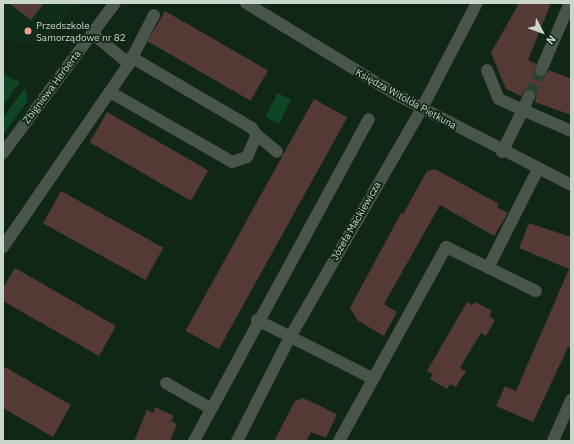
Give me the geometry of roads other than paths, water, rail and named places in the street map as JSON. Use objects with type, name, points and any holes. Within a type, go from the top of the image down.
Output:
[{"type":"street","name":"Zbigniewa Herberta","points":[[3,153],[115,3]]},
{"type":"street","name":"Księdza Witolda Pietkuna","points":[[246,3],[345,66],[502,152],[571,185]]},
{"type":"street","name":"Józefa Mackiewicza","points":[[237,441],[290,337],[422,108],[477,3]]},
{"type":"street","points":[[541,70],[570,3]]},
{"type":"street","points":[[3,247],[110,92],[130,60],[154,15]]},
{"type":"street","points":[[92,33],[130,60],[252,128],[257,136],[277,152]]},
{"type":"street","points":[[487,70],[499,99],[571,131]]},
{"type":"street","points":[[110,92],[232,162],[247,157],[257,136]]},
{"type":"street","points":[[502,152],[529,96]]},
{"type":"street","points":[[194,441],[257,320],[369,119]]},
{"type":"street","points":[[488,268],[538,169]]},
{"type":"street","points":[[339,441],[372,378],[446,247],[536,291]]},
{"type":"street","points":[[257,320],[372,378]]},
{"type":"street","points":[[166,383],[210,408]]},
{"type":"street","points":[[553,441],[571,400]]},
{"type":"tunnel","points":[[529,96],[541,70]]},
{"type":"place","name":"Przedszkole Samorządowe nr 82","points":[[28,31]]}]
